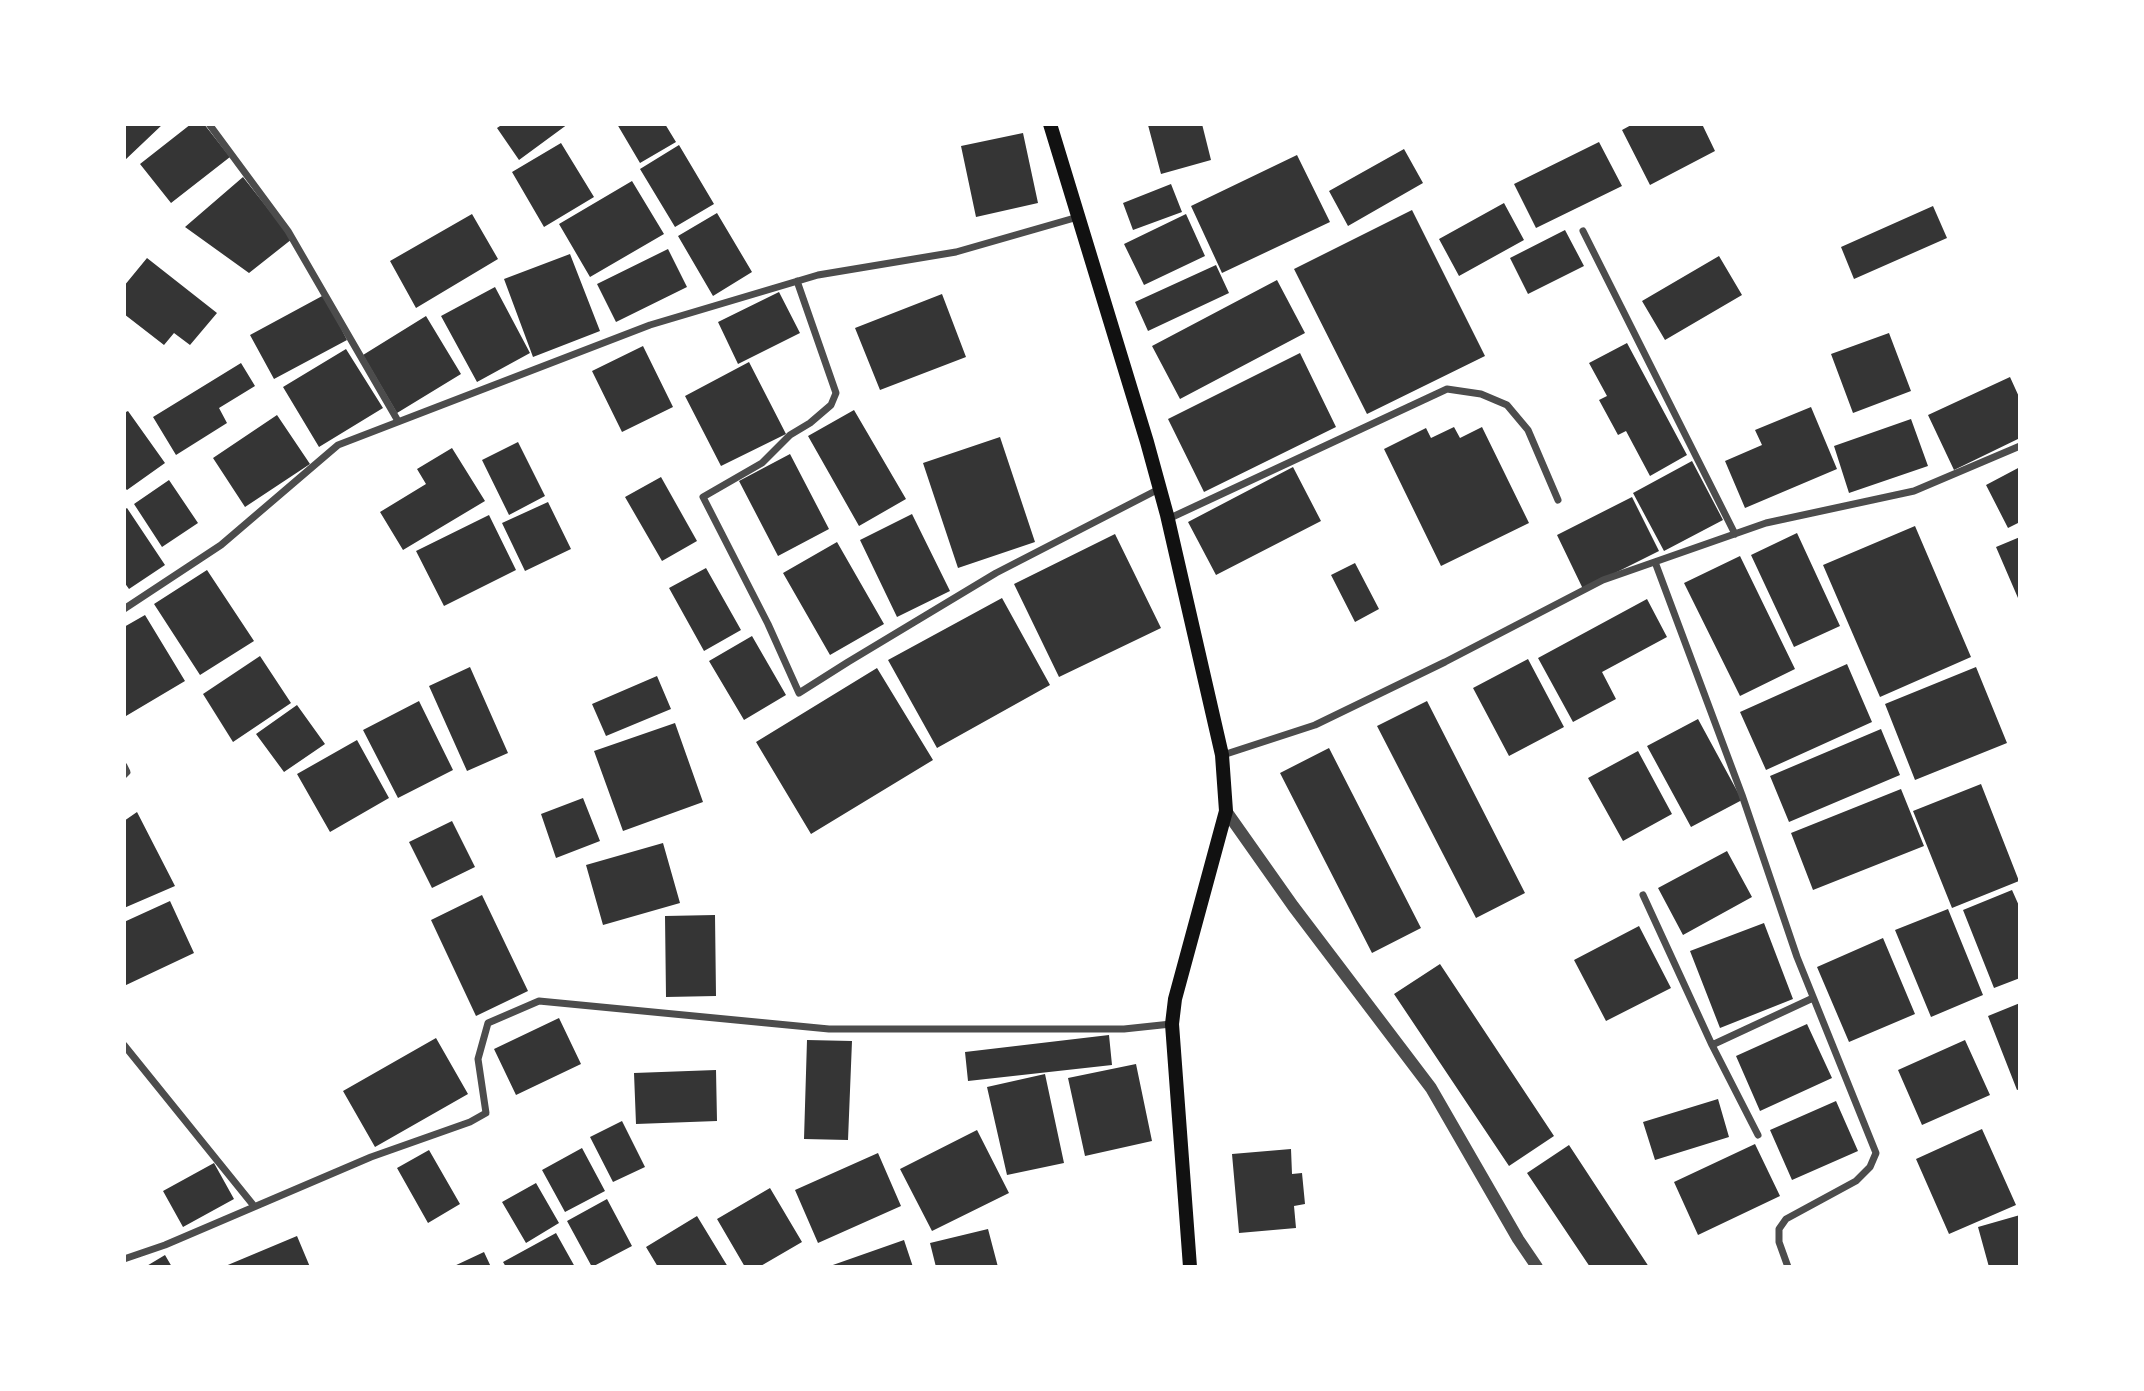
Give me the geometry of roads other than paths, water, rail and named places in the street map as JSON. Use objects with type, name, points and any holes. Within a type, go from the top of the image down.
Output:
[{"type":"main road","points":[[1050,124],[1168,519],[1222,755],[1226,811],[1175,999],[1172,1024],[1190,1267]]},
{"type":"street","points":[[209,124],[288,231],[398,422]]},
{"type":"street","points":[[124,609],[221,545],[338,444],[650,325],[818,275],[956,252],[1078,216]]},
{"type":"street","points":[[1583,230],[1735,534]]},
{"type":"street","points":[[797,281],[836,393],[831,405],[810,423],[790,435],[762,463],[703,497],[768,624],[799,693],[996,573],[1159,489]]},
{"type":"street","points":[[1168,519],[1447,389],[1481,394],[1507,405],[1528,430],[1558,500]]},
{"type":"street","points":[[1222,755],[1315,725],[1445,662],[1603,580],[1766,523],[1914,491],[2020,446]]},
{"type":"street","points":[[1655,562],[1742,796],[1797,957],[1876,1153],[1870,1167],[1856,1181],[1786,1219],[1779,1229],[1779,1241],[1788,1267]]},
{"type":"street","points":[[124,766],[127,772],[124,775]]},
{"type":"street","points":[[1226,811],[1293,906],[1431,1088],[1537,1267]]},
{"type":"street","points":[[1643,895],[1712,1045],[1758,1135]]},
{"type":"street","points":[[1712,1045],[1813,998]]},
{"type":"street","points":[[124,1259],[165,1245],[371,1157],[470,1122],[486,1113],[478,1059],[488,1023],[538,1001],[829,1029],[1124,1029],[1172,1024]]},
{"type":"street","points":[[124,1045],[254,1206]]}]
